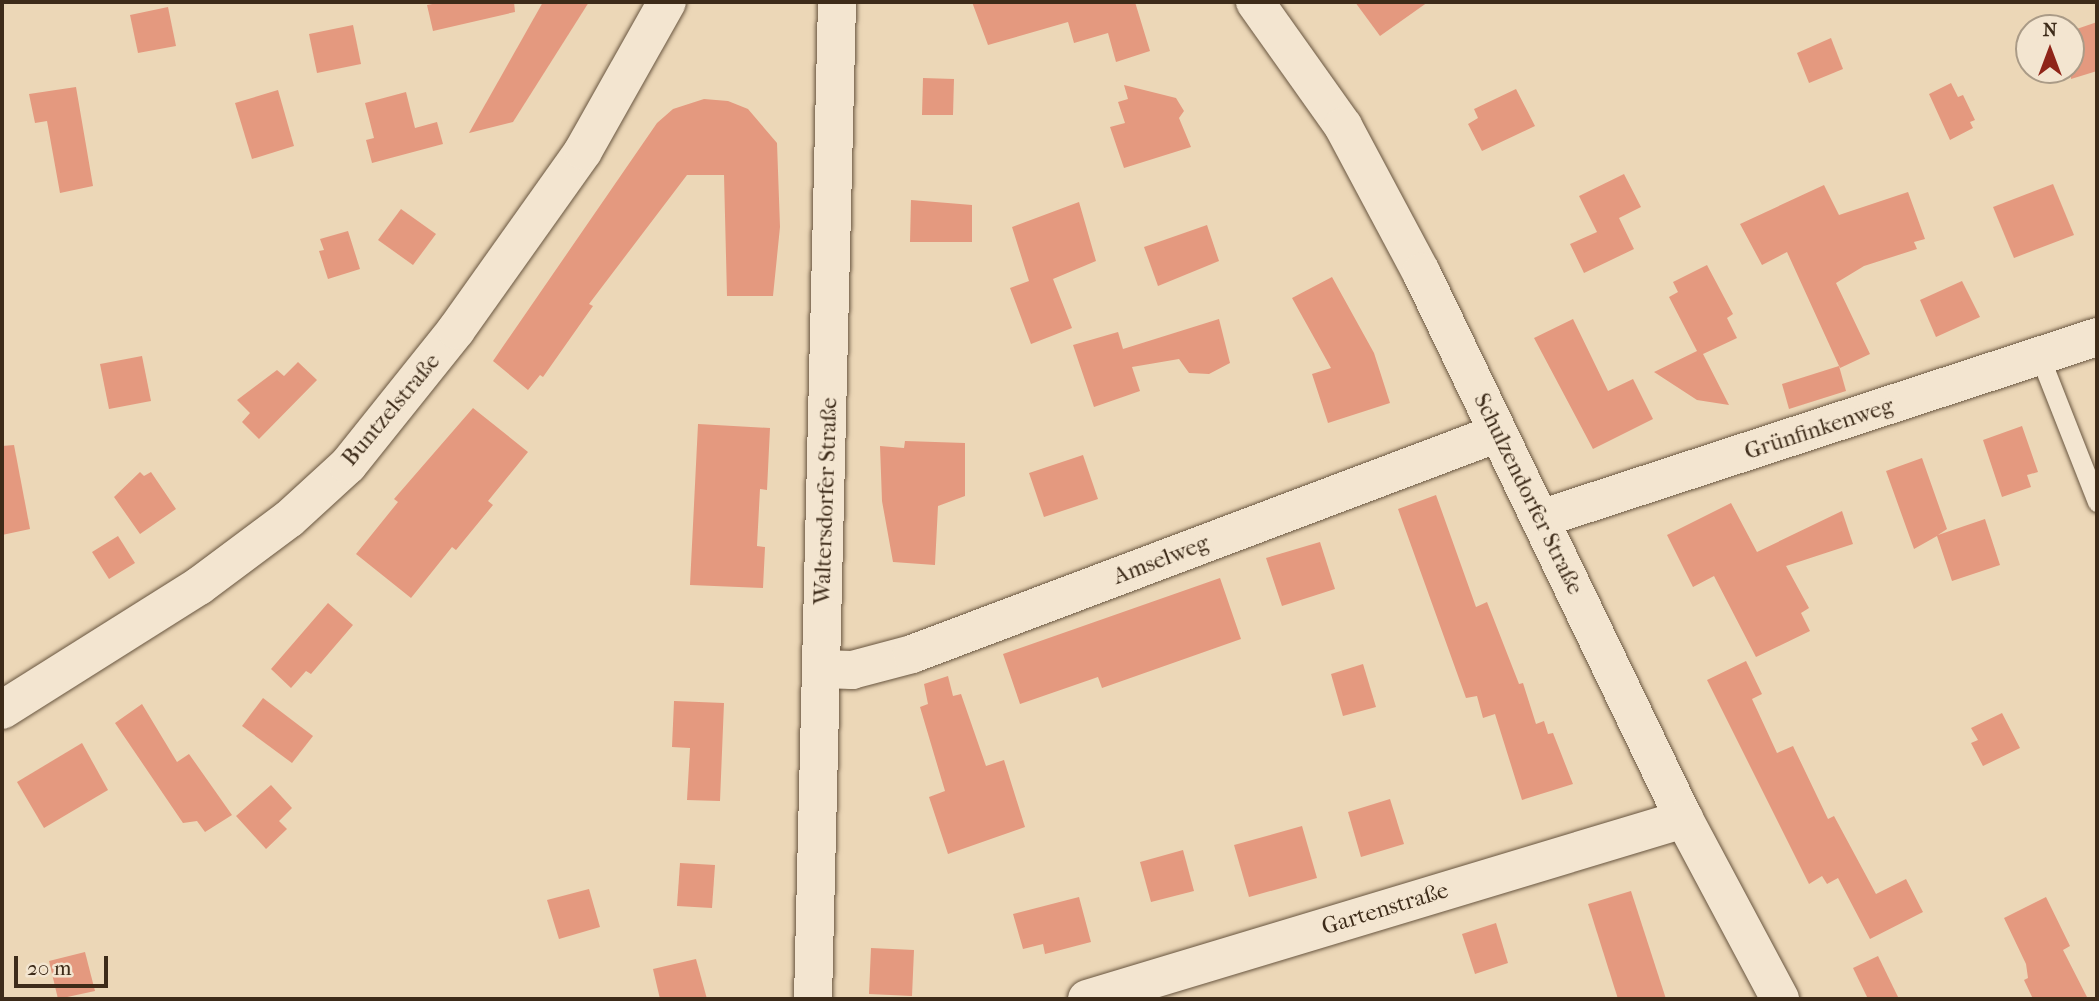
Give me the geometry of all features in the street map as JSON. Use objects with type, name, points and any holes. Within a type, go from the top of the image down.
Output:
[{"type":"street","name":"Buntzelstraße","points":[[2,710],[199,586],[289,519],[348,465],[456,330],[583,151],[667,2]]},
{"type":"street","name":"Waltersdorfer Straße","points":[[813,999],[837,2]]},
{"type":"street","name":"Schulzendorfer Straße","points":[[1255,2],[1343,126],[1421,272],[1684,819],[1780,999]]},
{"type":"street","name":"Grünfinkenweg","points":[[1540,519],[2097,337]]},
{"type":"street","name":"Amselweg","points":[[821,669],[852,670],[912,654],[1498,433]]},
{"type":"street","name":"Gartenstraße","points":[[1087,999],[1684,819]]},
{"type":"lane","points":[[2040,357],[2097,502]]},
{"type":"building","points":[[443,2],[514,2],[515,12],[433,31],[427,5]]},
{"type":"building","points":[[543,2],[589,2],[513,122],[469,133]]},
{"type":"building","points":[[972,2],[1135,2],[1150,51],[1116,62],[1108,33],[1074,43],[1068,22],[988,45]]},
{"type":"building","points":[[1355,2],[1428,2],[1380,36]]},
{"type":"building","points":[[168,7],[176,46],[138,53],[130,15]]},
{"type":"building","points":[[2097,22],[2097,71],[2085,75],[2085,26]]},
{"type":"building","points":[[353,25],[361,64],[317,73],[309,34]]},
{"type":"building","points":[[1831,38],[1843,69],[1809,83],[1797,53]]},
{"type":"building","points":[[923,78],[954,79],[953,115],[922,115]]},
{"type":"building","points":[[1951,83],[1958,97],[1963,95],[1975,120],[1970,122],[1973,128],[1950,140],[1929,94]]},
{"type":"building","points":[[1124,85],[1176,98],[1184,111],[1179,118],[1191,147],[1124,168],[1110,127],[1125,123],[1118,102],[1128,99]]},
{"type":"building","points":[[76,87],[93,186],[60,193],[47,121],[35,123],[29,94]]},
{"type":"building","points":[[1516,89],[1535,126],[1482,151],[1468,124],[1478,118],[1474,109]]},
{"type":"building","points":[[278,90],[294,146],[252,159],[235,103]]},
{"type":"building","points":[[406,92],[415,128],[437,122],[443,144],[372,163],[366,140],[374,138],[365,103]]},
{"type":"building","points":[[704,99],[728,101],[748,109],[777,143],[780,227],[773,296],[727,296],[724,175],[687,175],[589,304],[593,306],[543,377],[540,375],[528,390],[493,361],[657,123],[673,109]]},
{"type":"building","points":[[1624,174],[1641,207],[1619,218],[1634,249],[1584,273],[1570,244],[1597,232],[1579,196]]},
{"type":"building","points":[[2053,184],[2074,235],[2014,258],[1993,207]]},
{"type":"building","points":[[1824,185],[1839,215],[1908,192],[1925,239],[1914,242],[1917,249],[1864,266],[1836,283],[1870,354],[1840,368],[1787,252],[1762,265],[1740,224]]},
{"type":"building","points":[[911,200],[972,205],[972,242],[910,242]]},
{"type":"building","points":[[1079,202],[1096,261],[1053,279],[1072,328],[1031,344],[1010,288],[1029,281],[1012,227]]},
{"type":"building","points":[[401,209],[436,234],[413,265],[378,240]]},
{"type":"building","points":[[1207,225],[1219,261],[1158,286],[1144,247]]},
{"type":"building","points":[[348,231],[360,269],[328,279],[319,251],[324,250],[320,239]]},
{"type":"building","points":[[1707,265],[1733,314],[1727,318],[1737,338],[1703,354],[1729,405],[1697,400],[1654,372],[1697,351],[1669,297],[1678,292],[1673,282]]},
{"type":"building","points":[[1332,277],[1374,353],[1390,403],[1328,423],[1312,374],[1331,368],[1292,298]]},
{"type":"building","points":[[1962,281],[1980,317],[1936,337],[1920,300]]},
{"type":"building","points":[[1219,319],[1230,363],[1209,374],[1189,373],[1179,359],[1132,367],[1140,391],[1094,407],[1073,345],[1118,332],[1123,349]]},
{"type":"building","points":[[1573,319],[1608,391],[1633,379],[1653,419],[1593,449],[1534,338]]},
{"type":"building","points":[[142,356],[151,401],[109,409],[100,364]]},
{"type":"building","points":[[298,362],[317,380],[259,439],[242,422],[250,413],[237,400],[277,370],[284,376]]},
{"type":"building","points":[[1839,366],[1846,391],[1789,409],[1782,384]]},
{"type":"building","points":[[473,408],[528,452],[488,501],[493,505],[456,550],[452,547],[411,598],[356,554],[398,502],[394,499]]},
{"type":"building","points":[[698,424],[770,428],[767,490],[760,489],[757,546],[765,547],[763,588],[690,585]]},
{"type":"building","points":[[2022,426],[2038,472],[2027,475],[2031,487],[2002,497],[1983,440]]},
{"type":"building","points":[[905,441],[965,443],[965,496],[938,506],[935,565],[893,562],[882,501],[880,446],[904,448]]},
{"type":"building","points":[[14,445],[30,529],[2,535],[2,446]]},
{"type":"building","points":[[1083,455],[1098,499],[1044,517],[1029,473]]},
{"type":"building","points":[[1922,458],[1947,529],[1938,535],[1985,519],[2000,565],[1952,581],[1937,536],[1914,549],[1886,471]]},
{"type":"building","points":[[140,472],[144,476],[151,472],[176,509],[140,534],[114,497]]},
{"type":"building","points":[[1436,495],[1476,607],[1487,602],[1519,684],[1523,683],[1536,724],[1544,721],[1548,734],[1553,733],[1573,784],[1522,800],[1495,714],[1483,718],[1477,696],[1466,698],[1398,509]]},
{"type":"building","points":[[1731,503],[1757,552],[1842,511],[1853,544],[1786,566],[1809,608],[1801,613],[1810,631],[1756,657],[1714,576],[1693,587],[1667,535]]},
{"type":"building","points":[[118,536],[135,563],[109,579],[92,552]]},
{"type":"building","points":[[1320,542],[1335,589],[1282,606],[1266,558]]},
{"type":"building","points":[[1220,578],[1241,639],[1102,688],[1098,677],[1020,704],[1003,654]]},
{"type":"building","points":[[328,603],[353,625],[311,674],[306,671],[291,688],[271,669]]},
{"type":"building","points":[[1746,661],[1762,694],[1752,699],[1777,753],[1793,746],[1828,819],[1834,816],[1876,894],[1906,879],[1923,912],[1870,939],[1838,878],[1827,884],[1822,876],[1809,884],[1707,680]]},
{"type":"building","points":[[1363,664],[1376,707],[1343,716],[1331,674]]},
{"type":"building","points":[[948,676],[953,696],[961,694],[986,766],[1004,760],[1025,827],[948,854],[929,797],[945,791],[920,707],[928,704],[924,684]]},
{"type":"building","points":[[263,698],[313,736],[292,763],[242,726]]},
{"type":"building","points":[[674,701],[724,703],[720,801],[687,800],[690,748],[672,747]]},
{"type":"building","points":[[142,704],[177,762],[189,754],[232,815],[205,832],[197,821],[183,823],[115,723]]},
{"type":"building","points":[[2002,713],[2020,748],[1983,766],[1971,743],[1978,740],[1971,728]]},
{"type":"building","points":[[82,743],[108,790],[44,828],[17,782]]},
{"type":"building","points":[[271,785],[292,808],[279,821],[287,829],[266,849],[236,816]]},
{"type":"building","points":[[1390,799],[1404,844],[1361,857],[1348,812]]},
{"type":"building","points":[[1302,826],[1317,878],[1249,897],[1234,845]]},
{"type":"building","points":[[1183,850],[1194,891],[1151,902],[1140,862]]},
{"type":"building","points":[[680,863],[715,865],[712,908],[677,906]]},
{"type":"building","points":[[589,889],[600,927],[559,939],[547,900]]},
{"type":"building","points":[[1631,891],[1666,999],[1618,999],[1588,904]]},
{"type":"building","points":[[1079,897],[1091,942],[1045,954],[1043,944],[1023,949],[1013,914]]},
{"type":"building","points":[[2046,897],[2070,946],[2063,950],[2088,999],[2033,999],[2024,980],[2028,978],[2026,964],[2004,918]]},
{"type":"building","points":[[1496,923],[1508,963],[1475,974],[1462,934]]},
{"type":"building","points":[[871,948],[914,950],[912,996],[869,994]]},
{"type":"building","points":[[85,952],[95,991],[58,999],[49,961]]},
{"type":"building","points":[[1878,956],[1899,999],[1868,999],[1853,968]]},
{"type":"building","points":[[696,959],[707,999],[660,999],[653,969]]}]
